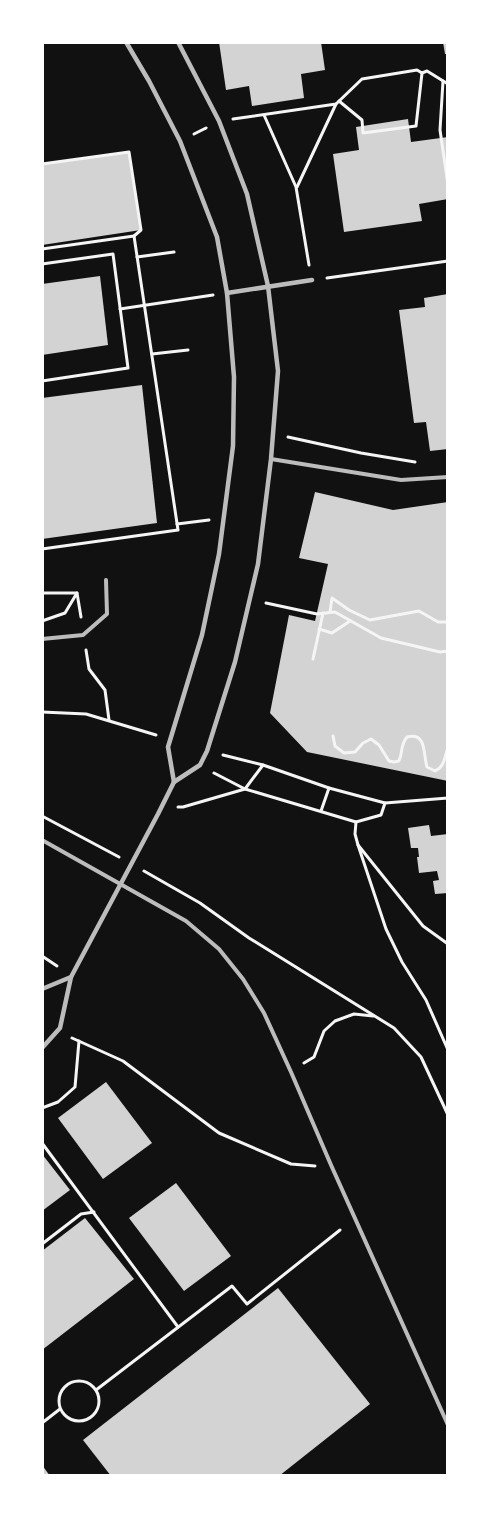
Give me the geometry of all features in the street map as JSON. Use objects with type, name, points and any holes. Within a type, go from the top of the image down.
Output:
[{"type":"street","points":[[126,42],[149,81],[180,141],[217,237],[227,293],[234,377],[233,446],[219,554],[202,635],[168,747],[174,782]]},
{"type":"street","points":[[42,1048],[60,1028],[71,977],[174,782],[200,766],[207,751],[235,662],[258,564],[274,434],[277,391],[277,361],[268,286],[247,194],[219,121],[178,42]]},
{"type":"street","points":[[227,293],[312,280]]},
{"type":"street","points":[[42,989],[71,977]]},
{"type":"lane","points":[[271,459],[400,480],[448,477]]},
{"type":"lane","points":[[42,639],[83,635],[107,614],[106,580]]},
{"type":"lane","points":[[42,840],[186,922],[219,949],[243,979],[264,1012],[448,1424]]},
{"type":"path","points":[[296,187],[337,102],[362,79],[417,70],[422,73],[427,71],[448,84]]},
{"type":"path","points":[[180,141],[219,121],[337,102],[362,120],[363,133],[416,126],[422,73]]},
{"type":"path","points":[[443,81],[440,130],[448,185]]},
{"type":"path","points":[[264,115],[296,187],[312,280],[448,260]]},
{"type":"path","points":[[42,164],[129,152],[141,230],[134,236],[42,249]]},
{"type":"path","points":[[42,549],[178,530],[134,236]]},
{"type":"path","points":[[137,257],[174,252]]},
{"type":"path","points":[[42,264],[113,254],[128,368],[42,381]]},
{"type":"path","points":[[120,309],[227,293]]},
{"type":"path","points":[[152,354],[188,350]]},
{"type":"path","points":[[274,434],[360,453],[420,463]]},
{"type":"path","points":[[177,524],[223,519]]},
{"type":"path","points":[[42,593],[77,593],[65,613],[42,621]]},
{"type":"path","points":[[330,612],[332,598],[349,610],[370,620],[419,611],[438,622],[448,622]]},
{"type":"path","points":[[268,603],[317,614],[335,612],[380,638],[440,652],[448,651]]},
{"type":"path","points":[[313,659],[323,613]]},
{"type":"path","points":[[319,629],[332,633],[350,621]]},
{"type":"path","points":[[105,690],[109,720]]},
{"type":"path","points":[[42,712],[86,714],[170,739]]},
{"type":"path","points":[[333,736],[335,746],[344,753],[355,752],[363,743],[371,739],[379,745],[385,757],[394,762],[399,760],[401,756],[401,745],[406,737],[418,738],[422,741],[427,767],[435,771],[443,766],[448,748]]},
{"type":"path","points":[[207,751],[262,765],[329,788],[385,803],[448,798]]},
{"type":"path","points":[[162,807],[183,807],[245,789],[262,765]]},
{"type":"path","points":[[200,766],[245,789],[356,822],[381,815],[385,803]]},
{"type":"path","points":[[321,812],[329,788]]},
{"type":"path","points":[[42,816],[120,858]]},
{"type":"path","points":[[356,822],[355,834],[358,845],[386,929],[402,962],[426,1000],[448,1050]]},
{"type":"path","points":[[358,845],[423,926],[448,944]]},
{"type":"path","points":[[137,867],[200,903],[249,938],[394,1028],[421,1057],[448,1115]]},
{"type":"path","points":[[291,1072],[314,1057],[324,1031],[335,1021],[354,1014],[376,1017]]},
{"type":"path","points":[[60,1028],[65,1034],[78,1041],[123,1061],[219,1133],[291,1164],[310,1166],[331,1165]]},
{"type":"path","points":[[42,1108],[58,1102],[75,1087],[78,1041]]},
{"type":"path","points":[[42,1142],[178,1327]]},
{"type":"path","points":[[42,1244],[81,1214],[94,1212]]},
{"type":"path","points":[[96,1390],[232,1286],[247,1304],[340,1230]]},
{"type":"path","points":[[73,1382],[86,1382],[96,1390],[99,1402],[98,1409],[89,1419],[76,1421],[70,1419],[60,1409],[60,1395],[67,1385],[73,1382]]},
{"type":"path","points":[[42,1423],[60,1409]]},
{"type":"building","points":[[219,42],[321,42],[325,70],[301,74],[304,98],[252,106],[249,86],[226,90]]},
{"type":"building","points":[[443,42],[448,42],[448,54],[445,54]]},
{"type":"building","points":[[408,119],[411,142],[448,137],[448,199],[419,204],[422,221],[344,232],[333,154],[359,150],[356,127]]},
{"type":"building","points":[[129,152],[141,230],[42,245],[42,164]]},
{"type":"building","points":[[100,276],[108,345],[42,355],[42,284]]},
{"type":"building","points":[[448,294],[448,449],[430,451],[426,422],[414,423],[399,310],[425,307],[424,298]]},
{"type":"building","points":[[142,385],[157,523],[42,539],[42,398]]},
{"type":"building","points":[[315,492],[393,510],[448,502],[448,781],[307,752],[270,713],[289,615],[315,621],[328,564],[299,558]]},
{"type":"building","points":[[429,825],[431,836],[448,834],[448,893],[435,894],[433,881],[439,880],[437,871],[419,873],[418,848],[411,848],[408,828]]},
{"type":"building","points":[[106,1082],[152,1143],[103,1179],[58,1118]]},
{"type":"building","points":[[42,1154],[70,1190],[42,1211]]},
{"type":"building","points":[[176,1183],[231,1256],[184,1291],[129,1218]]},
{"type":"building","points":[[85,1218],[134,1279],[42,1350],[42,1251]]},
{"type":"building","points":[[278,1288],[370,1404],[279,1476],[111,1476],[83,1440]]},
{"type":"building","points":[[42,1465],[50,1476],[42,1476]]}]
